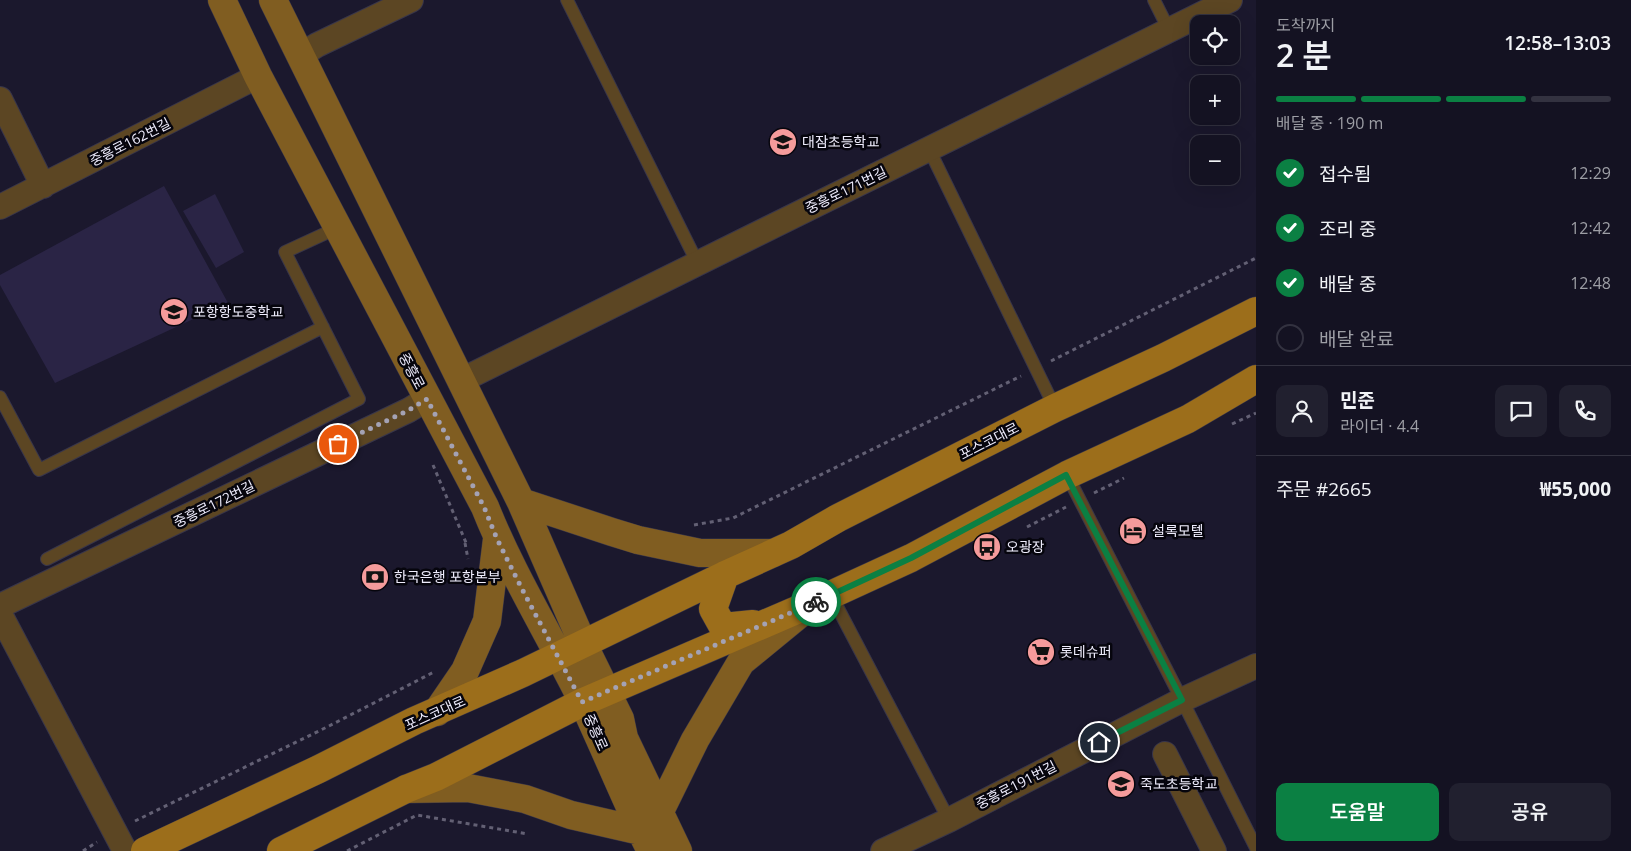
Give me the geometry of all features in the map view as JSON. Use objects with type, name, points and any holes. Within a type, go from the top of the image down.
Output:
[{"type":"main road","name":"중흥로","points":[[222,0],[258,76],[484,507],[497,539],[558,656],[595,697]]},
{"type":"main road","name":"중흥로","points":[[273,0],[521,502],[583,644],[595,697],[651,832],[678,851]]},
{"type":"main road","name":"포스코대로","points":[[145,851],[335,761],[414,721],[523,673],[791,545],[838,518],[1055,408],[1150,364],[1256,310]]},
{"type":"main road","points":[[280,851],[406,789],[436,777],[595,697],[822,599],[911,558],[1066,475],[1188,419],[1250,383]]},
{"type":"main road","points":[[521,502],[638,540],[700,553],[773,552]]},
{"type":"main road","points":[[437,712],[466,671],[487,621],[497,539]]},
{"type":"main road","points":[[725,576],[713,609],[723,627],[765,623]]},
{"type":"main road","points":[[406,789],[468,788],[525,800],[571,815],[651,832],[696,740],[741,662],[822,599]]},
{"type":"street","points":[[301,55],[317,45],[412,0]]},
{"type":"street","name":"중흥로171번길","points":[[462,380],[1230,0]]},
{"type":"street","name":"중흥로162번길","points":[[0,207],[258,76]]},
{"type":"street","points":[[0,99],[43,186]]},
{"type":"street","name":"중흥로172번길","points":[[0,606],[409,410],[427,399]]},
{"type":"street","points":[[0,614],[120,841]]},
{"type":"street","name":"중흥로191번길","points":[[883,851],[949,820],[1182,700],[1256,666]]},
{"type":"street","points":[[1165,754],[1214,851]]},
{"type":"lane","points":[[567,0],[698,264]]},
{"type":"lane","points":[[1154,0],[1169,30]]},
{"type":"lane","points":[[930,149],[1055,408]]},
{"type":"lane","points":[[47,559],[359,399],[285,252],[338,228]]},
{"type":"lane","points":[[0,397],[39,470],[323,327]]},
{"type":"lane","points":[[1066,475],[1256,848]]},
{"type":"lane","points":[[822,599],[949,820]]},
{"type":"path","points":[[688,526],[733,518],[1256,258]]},
{"type":"path","points":[[1229,425],[1256,413]]},
{"type":"path","points":[[1021,530],[1132,474]]},
{"type":"path","points":[[464,540],[470,568]]},
{"type":"path","points":[[83,851],[120,841],[329,726],[440,669]]},
{"type":"path","points":[[347,851],[417,815],[528,834]]},
{"type":"shaded area","points":[[164,186],[228,303],[55,383],[0,285],[0,275]]},
{"type":"shaded area","points":[[215,194],[244,252],[216,268],[183,211]]},
{"type":"way so far","points":[[338,444],[409,410],[427,399],[484,507],[497,539],[522,589],[582,702],[607,693],[644,677],[655,670],[816,602]]},
{"type":"place","name":"대잠초등학교","points":[[783,142]]},
{"type":"place","name":"포항항도중학교","points":[[174,312]]},
{"type":"place","name":"설록모텔","points":[[1133,531]]},
{"type":"place","name":"오광장","points":[[987,547]]},
{"type":"place","name":"한국은행 포항본부","points":[[375,577]]},
{"type":"place","name":"롯데슈퍼","points":[[1041,652]]},
{"type":"place","name":"죽도초등학교","points":[[1121,784]]},
{"type":"route","points":[[816,602],[911,558],[1066,475],[1182,700],[1099,742]]}]
